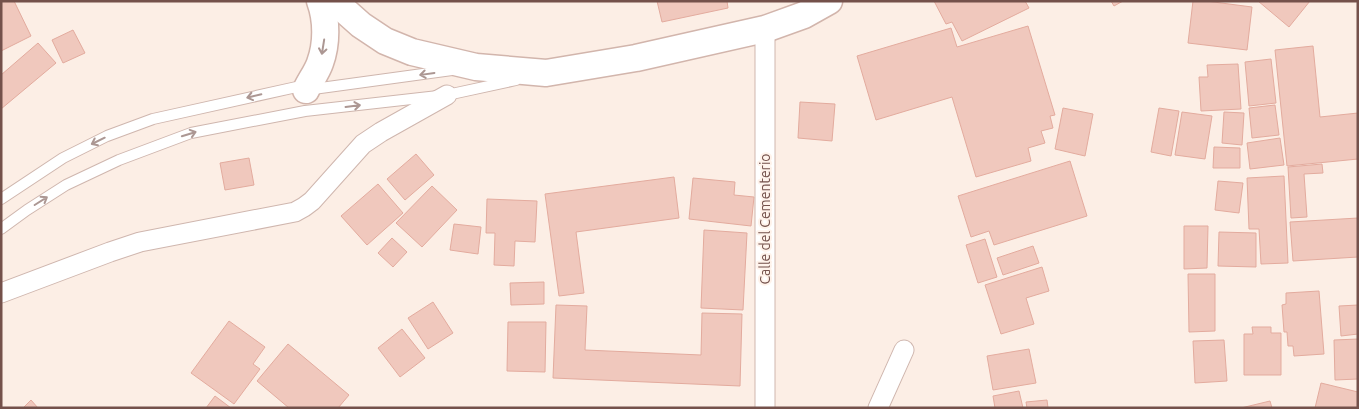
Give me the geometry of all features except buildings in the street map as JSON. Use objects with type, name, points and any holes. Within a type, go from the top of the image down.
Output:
[{"type":"main road","points":[[306,90],[320,62],[324,45],[325,26],[320,1]]},
{"type":"main road","points":[[334,1],[361,25],[385,41],[412,52],[476,67],[546,73],[636,58],[765,29],[804,15],[829,1]]},
{"type":"street","name":"Calle del Cementerio","points":[[765,29],[765,408]]},
{"type":"street","points":[[1,293],[140,242],[295,212],[312,201],[363,144],[447,95]]},
{"type":"street","points":[[878,408],[904,350]]},
{"type":"lane","points":[[1,199],[63,158],[107,136],[153,119],[301,86],[306,90],[476,67]]},
{"type":"lane","points":[[1,228],[66,185],[119,160],[190,133],[305,111],[447,95],[546,73]]}]
